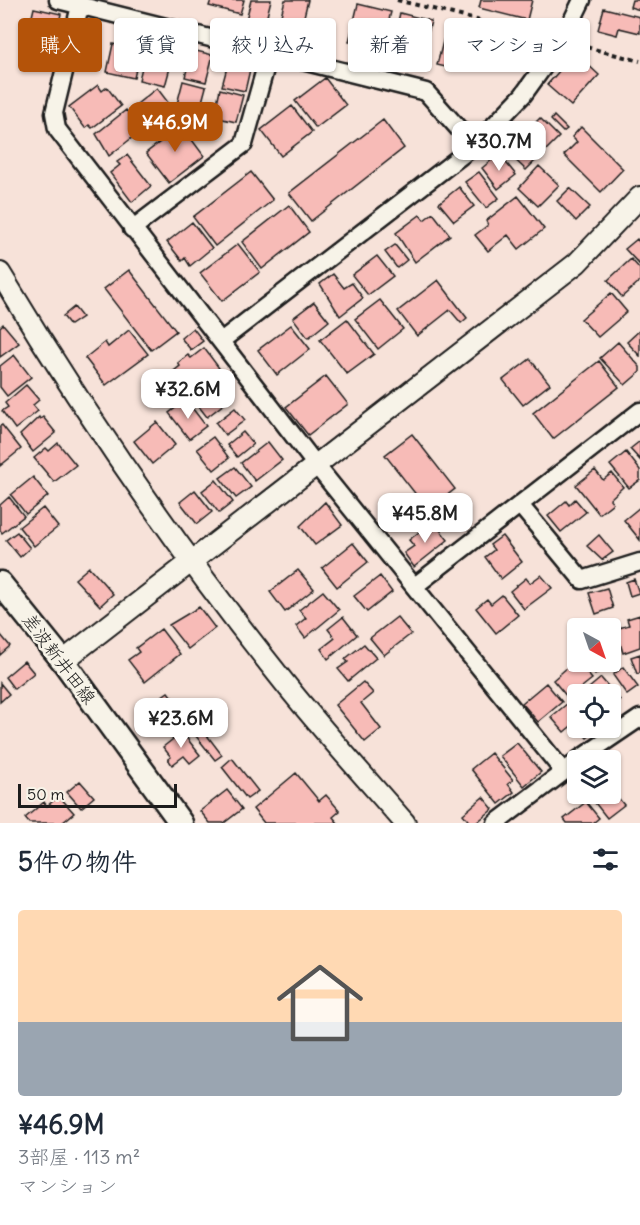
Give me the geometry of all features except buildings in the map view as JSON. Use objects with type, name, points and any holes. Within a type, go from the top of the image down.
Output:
[{"type":"main road","name":"差波新井田線","points":[[0,583],[63,661],[182,823]]},
{"type":"street","points":[[58,0],[210,40]]},
{"type":"street","points":[[573,18],[582,0]]},
{"type":"street","points":[[80,6],[54,113],[57,129],[316,465],[563,771]]},
{"type":"street","points":[[336,71],[426,92],[474,146]]},
{"type":"street","points":[[132,228],[244,144],[263,72]]},
{"type":"street","points":[[221,341],[474,146],[523,95],[540,72]]},
{"type":"street","points":[[63,661],[577,263],[638,203]]},
{"type":"street","points":[[3,286],[123,466],[193,561],[284,682],[405,823]]},
{"type":"street","points":[[415,586],[640,411]]},
{"type":"street","points":[[520,505],[582,580],[640,562]]},
{"type":"street","points":[[594,750],[640,718]]},
{"type":"street","points":[[496,823],[567,768]]},
{"type":"path","points":[[397,0],[469,18]]},
{"type":"path","points":[[590,48],[640,61]]}]
